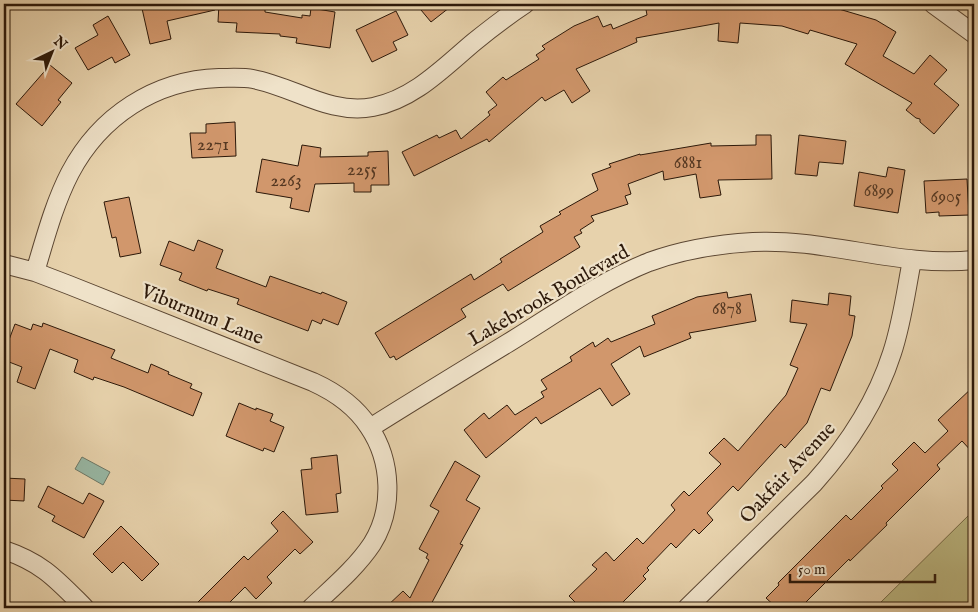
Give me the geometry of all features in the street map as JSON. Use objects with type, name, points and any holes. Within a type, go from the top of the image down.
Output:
[{"type":"street","points":[[35,272],[60,192],[78,159],[94,138],[113,119],[148,95],[174,84],[204,78],[242,78],[263,82],[331,106],[351,109],[373,107],[392,102],[416,89],[525,4]]},
{"type":"street","points":[[933,4],[974,34]]},
{"type":"street","name":"Lakebrook Boulevard","points":[[370,428],[588,294],[633,269],[666,257],[721,245],[775,242],[856,251],[912,260],[974,260]]},
{"type":"street","name":"Oakfair Avenue","points":[[687,608],[814,482],[834,460],[860,425],[878,389],[892,353],[912,260]]},
{"type":"street","name":"Viburnum Lane","points":[[4,264],[35,272],[320,385],[345,401],[360,416],[370,428],[384,462],[387,479],[386,510],[375,538],[366,552],[311,608]]},
{"type":"street","points":[[4,550],[24,557],[45,570],[85,608]]},
{"type":"shaded area","points":[[82,457],[110,472],[103,485],[75,469]]},
{"type":"shaded area","points":[[974,510],[974,608],[875,608]]},
{"type":"building","points":[[141,4],[214,4],[215,10],[167,21],[171,39],[150,44]]},
{"type":"building","points":[[219,4],[254,4],[265,6],[265,12],[302,18],[302,15],[310,16],[311,8],[335,12],[330,48],[296,43],[297,38],[280,36],[280,34],[236,32],[237,23],[218,22]]},
{"type":"building","points":[[416,4],[454,4],[431,22]]},
{"type":"building","points":[[645,4],[822,4],[876,20],[896,32],[883,56],[914,74],[930,55],[947,70],[934,84],[959,105],[934,134],[920,122],[920,119],[906,110],[912,103],[845,64],[857,44],[810,30],[808,34],[782,26],[740,23],[738,43],[718,41],[719,23],[636,38],[637,42],[576,69],[590,91],[572,103],[564,90],[545,101],[542,97],[489,142],[487,139],[414,176],[402,152],[437,135],[439,138],[456,130],[461,139],[490,115],[488,112],[497,105],[486,92],[503,77],[506,80],[539,59],[536,55],[545,49],[542,46],[574,26],[598,16],[603,27],[611,24],[613,29],[647,15]]},
{"type":"building","points":[[396,11],[408,35],[393,42],[397,50],[372,62],[356,30]]},
{"type":"building","points":[[108,16],[130,55],[115,63],[112,57],[88,70],[75,48],[98,35],[93,25]]},
{"type":"building","points":[[50,65],[72,83],[58,100],[61,102],[42,126],[16,104]]},
{"type":"building","points":[[235,122],[236,156],[192,158],[190,133],[206,133],[206,124]]},
{"type":"building","points":[[756,135],[771,135],[772,179],[718,180],[721,195],[700,198],[696,174],[664,180],[663,171],[628,184],[631,194],[625,196],[628,204],[591,216],[594,221],[580,230],[582,233],[574,237],[580,247],[508,291],[503,284],[461,309],[466,317],[396,360],[394,356],[390,358],[375,333],[471,274],[474,280],[502,262],[500,259],[543,232],[540,226],[561,214],[559,212],[598,190],[592,174],[611,167],[609,164],[640,154],[711,143],[711,146],[756,145]]},
{"type":"building","points":[[799,135],[846,141],[843,164],[819,162],[817,176],[795,174]]},
{"type":"building","points":[[302,145],[321,148],[320,157],[368,156],[368,152],[388,151],[389,185],[371,185],[371,192],[354,192],[354,183],[315,184],[309,212],[290,208],[292,198],[256,192],[262,159],[298,166]]},
{"type":"building","points":[[888,167],[905,170],[898,213],[854,206],[859,172],[886,177]]},
{"type":"building","points":[[967,179],[969,215],[939,216],[939,212],[926,213],[924,181]]},
{"type":"building","points":[[129,197],[141,253],[120,257],[116,237],[112,238],[104,202]]},
{"type":"building","points":[[198,240],[223,250],[216,268],[266,287],[270,276],[347,302],[338,325],[323,319],[321,324],[312,320],[308,331],[237,304],[239,299],[208,289],[207,291],[179,280],[182,273],[160,265],[169,241],[194,251]]},
{"type":"building","points":[[727,292],[728,298],[751,294],[756,321],[689,333],[691,338],[644,357],[640,346],[611,364],[630,394],[612,406],[600,388],[541,424],[536,417],[486,458],[464,430],[484,413],[489,419],[507,405],[515,415],[544,397],[541,392],[547,389],[541,380],[572,361],[570,357],[593,342],[595,347],[608,338],[611,342],[655,324],[652,316],[697,297]]},
{"type":"building","points":[[829,293],[851,296],[849,315],[855,316],[852,336],[830,391],[821,388],[807,423],[785,448],[781,444],[738,491],[733,486],[707,513],[713,520],[699,534],[694,529],[676,548],[671,543],[647,568],[649,570],[643,576],[646,579],[617,608],[581,608],[569,596],[597,569],[592,565],[606,552],[614,561],[637,538],[643,544],[675,510],[671,505],[684,491],[689,496],[721,464],[709,453],[724,438],[738,451],[786,395],[798,368],[790,365],[807,324],[790,322],[792,300],[828,305]]},
{"type":"building","points":[[43,323],[115,350],[111,358],[148,373],[151,364],[169,372],[168,374],[192,384],[190,388],[202,393],[193,416],[124,387],[94,377],[93,380],[74,372],[78,360],[50,349],[35,389],[17,382],[22,367],[4,360],[4,353],[15,324],[31,330],[33,324],[42,327]]},
{"type":"building","points":[[974,386],[974,454],[962,441],[937,465],[940,469],[886,523],[887,525],[850,561],[849,559],[800,608],[777,608],[766,598],[779,585],[778,583],[846,515],[851,520],[883,488],[881,486],[898,470],[892,464],[914,442],[925,453],[948,431],[938,420]]},
{"type":"building","points":[[239,403],[273,414],[270,421],[284,427],[274,452],[264,448],[263,451],[226,436]]},
{"type":"building","points":[[337,455],[341,493],[336,494],[338,512],[306,515],[301,470],[312,469],[311,458]]},
{"type":"building","points":[[455,461],[480,476],[466,500],[480,508],[460,544],[463,545],[429,608],[385,608],[403,591],[410,598],[429,560],[426,558],[428,554],[419,549],[439,511],[430,506]]},
{"type":"building","points":[[4,478],[25,479],[24,501],[4,500]]},
{"type":"building","points":[[48,486],[83,504],[89,493],[104,501],[84,538],[52,521],[55,516],[38,507]]},
{"type":"building","points":[[283,511],[313,542],[300,554],[295,549],[267,577],[272,583],[256,599],[245,587],[224,608],[192,608],[244,556],[248,560],[278,531],[271,523]]},
{"type":"building","points":[[121,526],[159,564],[142,581],[123,562],[112,573],[93,554]]}]
